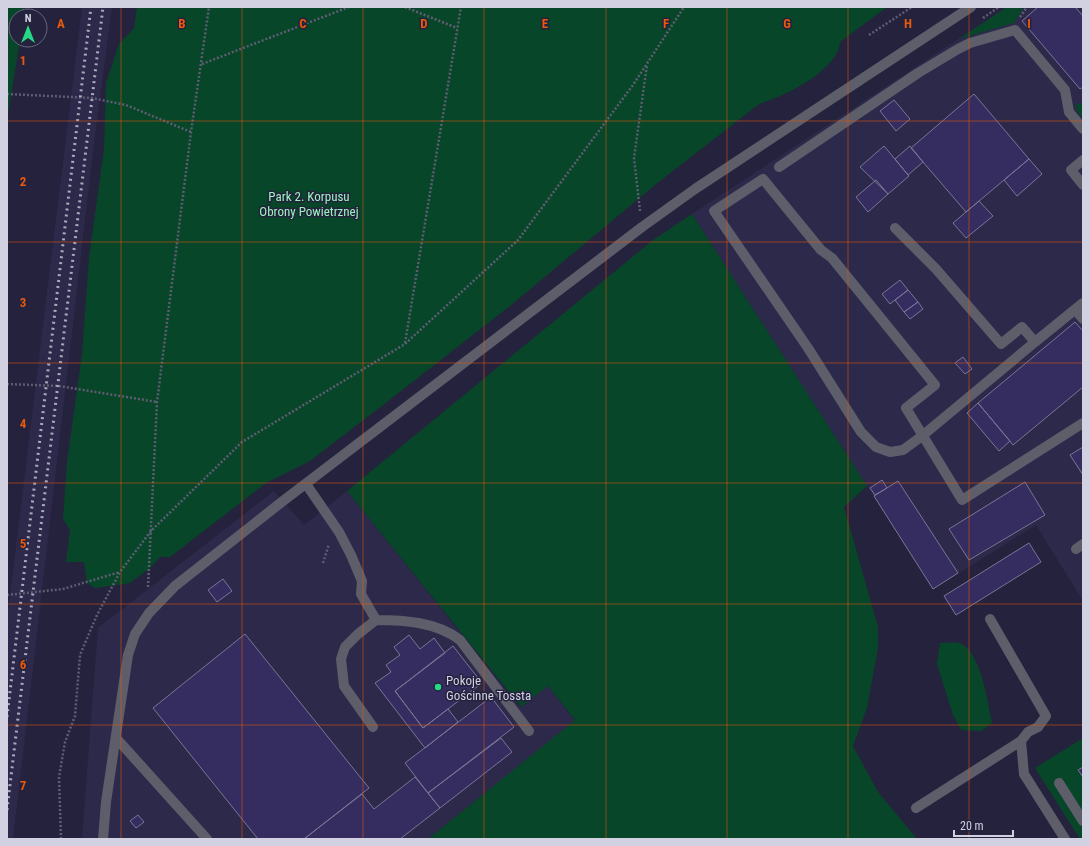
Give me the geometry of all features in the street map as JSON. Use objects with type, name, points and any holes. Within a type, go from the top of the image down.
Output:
[{"type":"street","points":[[103,839],[106,802],[128,655],[135,634],[149,613],[175,586],[642,227],[708,181],[971,7]]},
{"type":"street","points":[[779,166],[918,73],[958,49],[970,43],[1015,30],[1065,90],[1069,112],[1083,130]]},
{"type":"street","points":[[1083,160],[1070,170],[1083,185]]},
{"type":"street","points":[[1083,319],[1079,306],[922,436],[903,450],[890,452],[876,447],[861,432],[808,348],[714,211],[763,179],[821,250],[832,258],[935,385],[906,408],[922,436],[962,500],[1083,423]]},
{"type":"street","points":[[895,228],[936,269],[1002,344],[1022,327],[1035,342]]},
{"type":"street","points":[[306,484],[339,532],[351,555],[362,581],[361,594],[376,620]]},
{"type":"street","points":[[916,808],[1021,741],[1028,732],[1038,727],[1046,716],[990,619]]},
{"type":"street","points":[[374,727],[344,686],[341,658],[346,647],[354,638],[376,620],[393,620],[428,625],[450,633],[460,640],[529,731]]},
{"type":"street","points":[[116,739],[207,839]]},
{"type":"street","points":[[1021,741],[1024,774],[1065,839]]},
{"type":"street","points":[[1059,783],[1083,821]]},
{"type":"path","points":[[148,587],[157,402],[191,132],[209,7]]},
{"type":"path","points":[[202,64],[349,7]]},
{"type":"path","points":[[405,7],[457,28]]},
{"type":"path","points":[[405,344],[461,7]]},
{"type":"path","points":[[61,839],[59,777],[65,742],[75,716],[80,655],[97,615],[120,572],[151,531],[242,442],[405,344],[518,240],[648,62],[684,7]]},
{"type":"path","points":[[869,35],[912,7]]},
{"type":"path","points":[[980,20],[999,7]]},
{"type":"path","points":[[642,227],[634,158],[648,62]]},
{"type":"path","points":[[7,94],[92,98],[126,105],[191,132]]},
{"type":"path","points":[[7,384],[59,386],[157,402]]},
{"type":"path","points":[[7,595],[63,589],[120,572]]},
{"type":"shaded area","points":[[82,7],[112,7],[94,143],[13,839],[7,839],[7,620]]},
{"type":"shaded area","points":[[1007,7],[1083,7],[1083,601],[1036,525],[933,589],[692,214]]},
{"type":"shaded area","points":[[274,491],[304,525],[347,491],[520,707],[548,686],[575,721],[428,839],[82,839],[98,628]]},
{"type":"green space","points":[[7,7],[25,7],[8,8],[8,48],[19,48],[7,121]]},
{"type":"green space","name":"Park 2. Korpusu Obrony Powietrznej","points":[[137,7],[887,7],[840,42],[837,53],[820,73],[795,89],[759,104],[655,185],[510,306],[310,461],[266,483],[170,557],[160,557],[151,567],[130,583],[95,588],[87,583],[84,562],[66,562],[70,530],[63,519],[67,462],[82,354],[89,258],[104,149],[106,83],[119,44],[134,28]]},
{"type":"green space","points":[[1007,7],[1024,7],[1014,23],[959,39]]},
{"type":"green space","points":[[1075,103],[1083,105],[1083,119],[1077,111]]},
{"type":"green space","points":[[692,214],[867,486],[844,507],[878,627],[878,648],[867,708],[853,746],[878,792],[917,839],[428,839],[575,720],[548,686],[521,707],[347,491],[653,240]]},
{"type":"green space","points":[[940,643],[959,643],[967,648],[978,666],[986,691],[992,723],[981,731],[961,730],[953,715],[937,664]]},
{"type":"green space","points":[[1083,738],[1083,839],[1080,839],[1035,768]]},
{"type":"building","points":[[1038,7],[1075,7],[1083,16],[1083,87],[1080,89],[1022,21]]},
{"type":"building","points":[[974,94],[1029,159],[966,212],[911,148]]},
{"type":"building","points":[[894,100],[910,119],[896,131],[880,111]]},
{"type":"building","points":[[884,146],[909,176],[888,194],[860,167]]},
{"type":"building","points":[[910,146],[923,162],[908,175],[895,159]]},
{"type":"building","points":[[1029,159],[1042,174],[1017,196],[1004,180]]},
{"type":"building","points":[[876,180],[888,194],[868,212],[856,197]]},
{"type":"building","points":[[979,201],[993,216],[966,238],[953,223]]},
{"type":"building","points":[[900,280],[908,290],[890,304],[882,294]]},
{"type":"building","points":[[908,290],[918,302],[904,312],[895,300]]},
{"type":"building","points":[[918,302],[923,309],[910,319],[904,312]]},
{"type":"building","points":[[1075,322],[1083,331],[1083,387],[1013,445],[978,403]]},
{"type":"building","points":[[963,357],[972,369],[965,374],[955,363]]},
{"type":"building","points":[[978,403],[1010,441],[999,451],[967,413]]},
{"type":"building","points":[[1083,447],[1083,475],[1070,455]]},
{"type":"building","points":[[882,480],[887,488],[875,495],[870,488]]},
{"type":"building","points":[[898,481],[958,573],[933,589],[874,496]]},
{"type":"building","points":[[1025,482],[1045,515],[969,560],[949,529]]},
{"type":"building","points":[[1029,543],[1041,562],[956,615],[944,596]]},
{"type":"building","points":[[223,579],[232,591],[217,602],[208,590]]},
{"type":"building","points":[[245,634],[369,788],[304,839],[258,839],[153,708]]},
{"type":"building","points":[[409,635],[420,649],[434,638],[445,653],[395,691],[423,728],[448,709],[458,722],[425,748],[375,683],[391,672],[386,665],[400,655],[394,647]]},
{"type":"building","name":"Pokoje Gościnne Tossta","points":[[453,646],[482,683],[423,728],[395,691]]},
{"type":"building","points":[[491,697],[514,727],[428,793],[405,763]]},
{"type":"building","points":[[501,738],[512,752],[440,808],[428,793]]},
{"type":"building","points":[[1083,767],[1083,777],[1078,770]]},
{"type":"building","points":[[415,777],[440,808],[400,839],[304,839],[362,794],[374,809]]},
{"type":"building","points":[[138,815],[144,822],[136,828],[130,821]]},
{"type":"railway","points":[[7,717],[91,7]]},
{"type":"railway","points":[[7,810],[103,7]]},
{"type":"place","name":"Pokoje Gościnne Tossta","points":[[438,687]]}]
